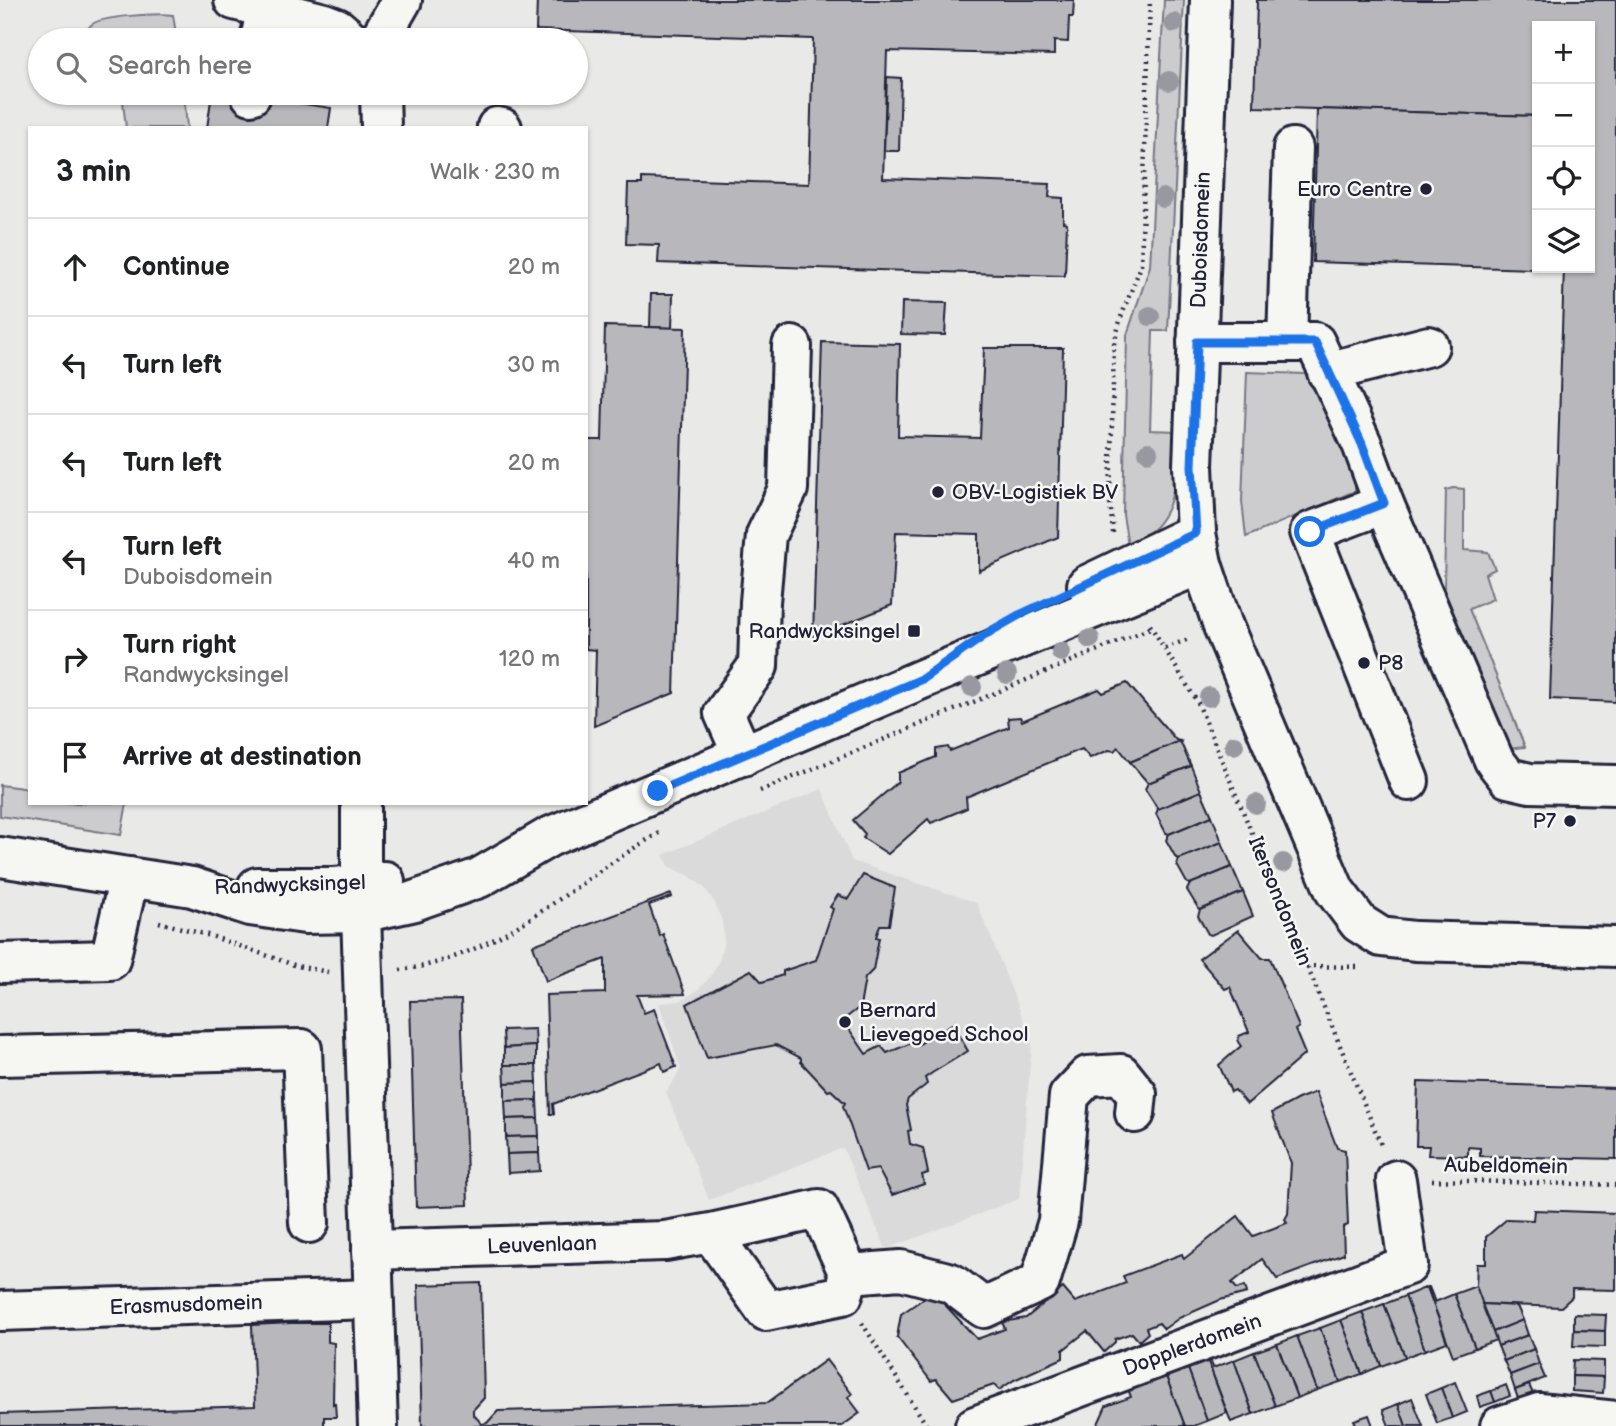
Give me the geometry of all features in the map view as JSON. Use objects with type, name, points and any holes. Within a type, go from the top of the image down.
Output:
[{"type":"street","points":[[386,28],[402,0]]},
{"type":"street","name":"Duboisdomein","points":[[1199,548],[1192,466],[1210,0]]},
{"type":"street","points":[[253,16],[324,23],[337,28]]},
{"type":"street","points":[[380,105],[381,126]]},
{"type":"street","points":[[1287,342],[1293,148]]},
{"type":"street","points":[[1197,342],[1315,342],[1362,444],[1384,503],[1494,761],[1508,778],[1530,783],[1616,785]]},
{"type":"street","points":[[743,757],[724,713],[758,666],[766,535],[788,489],[792,345]]},
{"type":"street","points":[[1328,372],[1429,345]]},
{"type":"street","points":[[1384,503],[1310,532],[1409,781]]},
{"type":"street","points":[[1199,548],[1223,626],[1335,891],[1367,926],[1415,941],[1616,947]]},
{"type":"street","name":"Randwycksingel","points":[[0,857],[192,887],[250,906],[284,912],[322,915],[361,899],[411,902],[479,878],[549,837],[922,679],[1019,615],[1199,548]]},
{"type":"street","points":[[361,805],[361,899],[378,1426]]},
{"type":"street","points":[[0,963],[110,960],[129,877]]},
{"type":"street","points":[[1367,926],[1616,922]]},
{"type":"street","points":[[0,1056],[302,1049],[309,1223]]},
{"type":"street","points":[[711,1233],[766,1311],[846,1284],[901,1270],[951,1283],[984,1308],[1040,1282],[1058,1222],[1069,1096],[1088,1076],[1121,1074],[1138,1094],[1135,1114]]},
{"type":"street","name":"Dopplerdomein","points":[[975,1426],[1063,1410],[1408,1265],[1396,1180]]},
{"type":"street","name":"Leuvenlaan","points":[[372,1250],[665,1241],[818,1209],[846,1284]]},
{"type":"street","name":"Erasmusdomein","points":[[0,1311],[373,1299]]},
{"type":"street","points":[[1500,1426],[1541,1420],[1616,1421]]},
{"type":"path","points":[[1115,543],[1110,502],[1114,344],[1121,317],[1141,266],[1150,0]]},
{"type":"path","name":"Itersondomein","points":[[1152,628],[1189,685],[1207,723],[1396,1180]]},
{"type":"path","name":"Aubeldomein","points":[[1396,1180],[1616,1185]]},
{"type":"path","points":[[846,1284],[927,1426]]},
{"type":"shaded area","points":[[1164,0],[1184,0],[1168,331],[1153,331],[1150,430],[1177,431],[1176,466],[1166,512],[1145,536],[1128,545],[1123,515],[1127,335],[1150,266]]},
{"type":"shaded area","points":[[173,15],[175,28],[88,28],[106,19]]},
{"type":"shaded area","points":[[123,105],[185,105],[187,126],[126,126]]},
{"type":"shaded area","points":[[1247,372],[1305,374],[1321,394],[1355,482],[1355,491],[1246,537],[1242,501]]},
{"type":"shaded area","points":[[1464,489],[1464,550],[1488,552],[1495,569],[1485,574],[1493,599],[1469,609],[1525,747],[1508,749],[1444,589],[1446,490]]},
{"type":"shaded area","points":[[0,785],[28,789],[28,805],[127,805],[121,835],[0,816]]},
{"type":"shaded area","name":"Bernard Lievegoed School","points":[[822,789],[852,861],[977,903],[1032,1041],[1019,1199],[886,1249],[843,1148],[709,1200],[666,1092],[681,1069],[659,1003],[680,1001],[697,991],[711,976],[720,959],[724,940],[722,921],[715,903],[704,887],[688,875],[670,867],[663,855]]},
{"type":"building","points":[[537,0],[1074,0],[1073,17],[1069,17],[1068,42],[1054,41],[1054,55],[887,51],[883,178],[1050,184],[1049,197],[1063,198],[1063,222],[1067,223],[1065,276],[658,263],[659,245],[626,244],[628,184],[642,184],[642,178],[809,184],[813,39],[536,28]]},
{"type":"building","points":[[1257,0],[1616,0],[1616,702],[1550,699],[1564,273],[1595,273],[1595,21],[1532,21],[1532,116],[1254,107]]},
{"type":"building","points":[[887,77],[901,78],[899,151],[884,151]]},
{"type":"building","points":[[210,105],[311,105],[331,108],[328,126],[207,126]]},
{"type":"building","name":"Euro Centre","points":[[1317,109],[1532,116],[1532,269],[1313,262]]},
{"type":"building","points":[[651,294],[673,294],[672,328],[650,327]]},
{"type":"building","points":[[902,302],[947,303],[945,335],[901,334]]},
{"type":"building","points":[[605,326],[685,328],[674,693],[594,726],[596,650],[588,649],[588,440],[602,440]]},
{"type":"building","name":"OBV-Logistiek BV","points":[[822,342],[900,344],[898,436],[980,438],[984,348],[1063,348],[1058,537],[979,571],[979,534],[896,532],[892,605],[813,637]]},
{"type":"building","points":[[1127,683],[1176,740],[1180,741],[1130,762],[1118,747],[1114,751],[1109,750],[1090,758],[1082,749],[966,797],[967,808],[931,823],[928,819],[888,854],[863,838],[865,834],[853,820],[898,782],[898,773],[936,757],[936,749],[948,747],[950,751],[1009,727],[1008,718],[1020,717],[1022,721],[1099,689],[1103,693]]},
{"type":"building","points":[[1180,741],[1191,766],[1148,783],[1130,762]]},
{"type":"building","points":[[1191,766],[1201,791],[1158,809],[1145,789],[1148,783]]},
{"type":"building","points":[[1201,791],[1212,816],[1166,833],[1156,814],[1158,809]]},
{"type":"building","points":[[1212,816],[1222,842],[1176,858],[1166,840],[1169,834]]},
{"type":"building","points":[[1222,842],[1232,867],[1187,883],[1177,865],[1179,859]]},
{"type":"building","points":[[1232,867],[1243,892],[1200,910],[1187,890],[1190,884]]},
{"type":"building","points":[[863,875],[895,888],[889,925],[880,925],[876,937],[879,938],[873,970],[865,978],[860,1007],[847,1017],[845,1023],[866,1054],[881,1046],[887,1053],[914,1042],[916,1046],[952,1024],[968,1051],[925,1078],[927,1084],[908,1099],[906,1105],[911,1130],[908,1131],[910,1144],[923,1148],[928,1173],[922,1175],[924,1184],[892,1195],[878,1169],[866,1171],[843,1106],[845,1103],[831,1090],[828,1091],[801,1062],[801,1058],[776,1045],[707,1058],[687,1004],[751,970],[762,982],[783,975],[783,971],[816,960],[833,909],[830,907],[838,895],[848,899]]},
{"type":"building","points":[[1243,892],[1253,916],[1208,934],[1198,916],[1200,910]]},
{"type":"building","points":[[671,894],[672,897],[649,905],[660,936],[663,934],[685,994],[637,995],[644,1013],[654,1009],[676,1067],[664,1072],[661,1063],[553,1104],[554,1114],[550,1114],[546,995],[605,993],[605,959],[546,981],[533,945]]},
{"type":"building","points":[[1238,930],[1262,958],[1270,958],[1299,1027],[1295,1030],[1305,1054],[1247,1104],[1235,1090],[1231,1092],[1219,1065],[1241,1046],[1238,1042],[1239,1036],[1249,1032],[1230,987],[1225,989],[1199,959]]},
{"type":"building","points":[[461,1000],[468,1205],[416,1207],[410,1001]]},
{"type":"building","points":[[535,1029],[536,1046],[504,1048],[503,1030]]},
{"type":"building","points":[[536,1046],[536,1065],[504,1065],[504,1048]]},
{"type":"building","points":[[504,1065],[536,1065],[537,1082],[505,1083]]},
{"type":"building","points":[[537,1082],[537,1100],[505,1101],[505,1083]]},
{"type":"building","points":[[1418,1082],[1616,1088],[1616,1159],[1480,1156],[1480,1148],[1468,1147],[1468,1156],[1428,1155],[1429,1146],[1416,1146]]},
{"type":"building","points":[[1316,1092],[1337,1148],[1345,1150],[1348,1225],[1343,1227],[1344,1254],[1277,1279],[1262,1259],[1232,1283],[1237,1289],[1245,1286],[1247,1293],[1220,1300],[1179,1318],[1164,1329],[1159,1323],[1146,1328],[1148,1333],[1139,1341],[1132,1333],[1115,1339],[1104,1352],[1087,1331],[1063,1350],[1063,1358],[1014,1380],[999,1390],[994,1385],[953,1399],[936,1379],[931,1381],[897,1337],[901,1314],[933,1292],[977,1339],[1005,1329],[1002,1322],[1026,1318],[1063,1288],[1075,1302],[1126,1283],[1123,1276],[1182,1254],[1184,1259],[1238,1216],[1253,1236],[1287,1223],[1285,1219],[1288,1214],[1291,1163],[1272,1113]]},
{"type":"building","points":[[537,1100],[538,1118],[506,1119],[505,1101]]},
{"type":"building","points":[[538,1118],[539,1136],[506,1137],[506,1119]]},
{"type":"building","points":[[539,1136],[539,1153],[507,1154],[506,1137]]},
{"type":"building","points":[[539,1153],[540,1171],[508,1173],[507,1154]]},
{"type":"building","points":[[1534,1210],[1616,1213],[1616,1290],[1572,1289],[1572,1297],[1561,1307],[1482,1304],[1476,1286],[1477,1264],[1486,1264],[1486,1237],[1507,1219],[1533,1220]]},
{"type":"building","points":[[481,1283],[484,1398],[473,1410],[473,1414],[482,1424],[487,1423],[498,1411],[767,1403],[826,1360],[852,1394],[848,1397],[860,1413],[842,1426],[422,1426],[418,1285]]},
{"type":"building","points":[[1476,1286],[1496,1340],[1475,1348],[1454,1294]]},
{"type":"building","points":[[1427,1287],[1447,1342],[1425,1350],[1405,1296]]},
{"type":"building","points":[[1427,1287],[1435,1302],[1454,1294],[1475,1348],[1453,1356]]},
{"type":"building","points":[[1405,1296],[1425,1350],[1405,1357],[1384,1304]]},
{"type":"building","points":[[1384,1304],[1405,1357],[1381,1366],[1362,1312]]},
{"type":"building","points":[[1482,1304],[1517,1306],[1523,1320],[1493,1332]]},
{"type":"building","points":[[1362,1312],[1381,1366],[1362,1374],[1341,1320]]},
{"type":"building","points":[[1574,1314],[1606,1315],[1605,1331],[1574,1330]]},
{"type":"building","points":[[1341,1320],[1362,1374],[1340,1382],[1320,1328]]},
{"type":"building","points":[[1523,1320],[1528,1335],[1498,1346],[1493,1332]]},
{"type":"building","points":[[328,1323],[328,1342],[334,1343],[333,1404],[335,1403],[336,1417],[324,1417],[324,1426],[0,1426],[0,1414],[255,1406],[252,1325]]},
{"type":"building","points":[[1320,1328],[1340,1382],[1317,1390],[1297,1336]]},
{"type":"building","points":[[1574,1330],[1605,1331],[1605,1347],[1573,1346]]},
{"type":"building","points":[[1528,1335],[1534,1349],[1504,1361],[1498,1346]]},
{"type":"building","points":[[1297,1336],[1317,1390],[1297,1398],[1277,1344]]},
{"type":"building","points":[[1277,1344],[1297,1398],[1275,1406],[1254,1352]]},
{"type":"building","points":[[1534,1349],[1539,1364],[1510,1375],[1504,1361]]},
{"type":"building","points":[[1254,1352],[1275,1406],[1253,1414],[1234,1360]]},
{"type":"building","points":[[1210,1358],[1213,1368],[1234,1360],[1253,1414],[1231,1422],[1207,1359]]},
{"type":"building","points":[[1207,1359],[1227,1413],[1207,1421],[1187,1366]]},
{"type":"building","points":[[1573,1360],[1604,1361],[1604,1377],[1572,1376]]},
{"type":"building","points":[[1539,1364],[1545,1378],[1515,1390],[1510,1375]]},
{"type":"building","points":[[1187,1366],[1207,1421],[1194,1426],[1185,1426],[1165,1374]]},
{"type":"building","points":[[1165,1374],[1185,1426],[1097,1426],[1106,1406],[1131,1397],[1128,1389]]},
{"type":"building","points":[[1572,1376],[1604,1377],[1603,1393],[1572,1391]]},
{"type":"building","points":[[1455,1382],[1467,1412],[1452,1418],[1441,1388]]},
{"type":"building","points":[[1506,1385],[1510,1396],[1495,1402],[1491,1391]]},
{"type":"building","points":[[1529,1385],[1535,1398],[1520,1404],[1515,1390]]},
{"type":"building","points":[[1441,1388],[1452,1418],[1437,1423],[1426,1394]]},
{"type":"building","points":[[1491,1391],[1495,1402],[1480,1407],[1477,1396]]},
{"type":"building","points":[[1412,1398],[1423,1426],[1406,1426],[1398,1404]]},
{"type":"building","points":[[1398,1404],[1406,1426],[1389,1426],[1383,1410]]},
{"type":"building","points":[[1369,1415],[1373,1426],[1357,1426],[1354,1420]]},
{"type":"place","name":"Euro Centre","points":[[1426,189]]},
{"type":"place","name":"OBV-Logistiek BV","points":[[938,492]]},
{"type":"place","name":"Randwycksingel","points":[[914,631]]},
{"type":"place","name":"P8","points":[[1364,663]]},
{"type":"place","name":"P7","points":[[1570,821]]},
{"type":"place","name":"Bernard Lievegoed School","points":[[845,1022]]},
{"type":"route","points":[[658,791],[922,679],[1019,615],[1085,587],[1196,533],[1192,466],[1197,342],[1315,342],[1362,444],[1384,503],[1310,532]]}]
